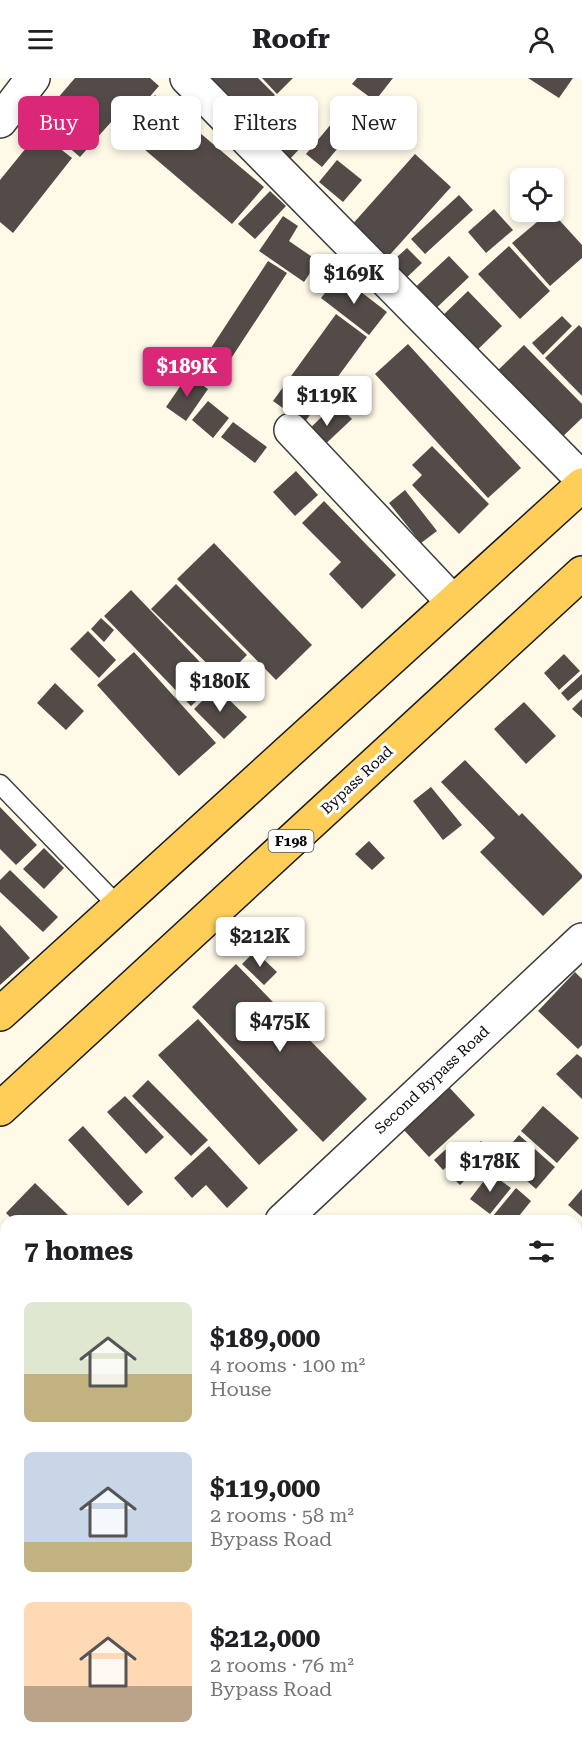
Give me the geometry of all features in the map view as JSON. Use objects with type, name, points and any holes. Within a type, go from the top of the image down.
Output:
[{"type":"main road","points":[[0,1014],[582,485]]},
{"type":"main road","name":"Bypass Road","points":[[0,1109],[582,573]]},
{"type":"street","points":[[0,121],[33,78]]},
{"type":"street","points":[[187,78],[582,479]]},
{"type":"street","points":[[291,430],[453,602]]},
{"type":"street","name":"Second Bypass Road","points":[[288,1215],[582,940]]},
{"type":"lane","points":[[0,784],[118,906]]},
{"type":"building","points":[[75,78],[150,78],[159,86],[150,96],[111,96],[111,122],[99,136],[99,96],[60,96]]},
{"type":"building","points":[[212,78],[258,78],[275,95],[213,96],[213,100],[201,88]]},
{"type":"building","points":[[262,78],[293,78],[277,94]]},
{"type":"building","points":[[357,78],[393,78],[379,96],[368,96],[352,84]]},
{"type":"building","points":[[528,78],[573,78],[559,98]]},
{"type":"building","points":[[330,125],[330,150],[336,150],[322,167],[306,154],[309,150],[318,150],[318,140]]},
{"type":"building","points":[[201,134],[213,144],[213,150],[220,150],[264,187],[232,224],[145,150],[201,150]]},
{"type":"building","points":[[24,150],[62,150],[72,158],[13,233],[0,222],[0,180]]},
{"type":"building","points":[[72,150],[86,150],[80,157]]},
{"type":"building","points":[[277,150],[298,150],[288,161]]},
{"type":"building","points":[[415,154],[451,187],[386,259],[350,227]]},
{"type":"building","points":[[337,160],[362,180],[343,202],[319,182]]},
{"type":"building","points":[[270,191],[286,206],[255,239],[238,224]]},
{"type":"building","points":[[459,195],[473,210],[425,254],[411,239]]},
{"type":"building","points":[[494,209],[513,230],[486,253],[468,232]]},
{"type":"building","points":[[283,216],[298,226],[289,241],[318,261],[304,282],[259,251]]},
{"type":"building","points":[[537,222],[561,222],[582,245],[582,258],[550,286],[512,243]]},
{"type":"building","points":[[509,246],[550,291],[520,319],[478,274]]},
{"type":"building","points":[[407,248],[422,263],[402,282],[387,266]]},
{"type":"building","points":[[449,256],[469,277],[429,315],[409,293]]},
{"type":"building","points":[[268,261],[287,273],[213,386],[194,374]]},
{"type":"building","points":[[339,275],[387,312],[369,335],[321,298]]},
{"type":"building","points":[[468,291],[502,326],[472,355],[438,320]]},
{"type":"building","points":[[336,314],[367,337],[304,423],[273,401]]},
{"type":"building","points":[[562,316],[572,326],[543,355],[532,343]]},
{"type":"building","points":[[579,325],[582,328],[582,396],[545,358]]},
{"type":"building","points":[[408,344],[521,468],[488,498],[375,374]]},
{"type":"building","points":[[524,345],[582,404],[582,418],[556,443],[491,377]]},
{"type":"building","points":[[188,375],[208,389],[186,421],[166,407]]},
{"type":"building","points":[[208,401],[229,418],[213,438],[192,420]]},
{"type":"building","points":[[336,403],[352,419],[318,451],[303,435]]},
{"type":"building","points":[[233,422],[267,447],[255,463],[221,437]]},
{"type":"building","points":[[432,446],[489,504],[459,534],[412,485],[422,475],[412,465]]},
{"type":"building","points":[[296,471],[318,495],[295,516],[273,492]]},
{"type":"building","points":[[405,490],[437,531],[421,543],[389,503]]},
{"type":"building","points":[[324,501],[396,575],[362,609],[329,574],[341,562],[302,523]]},
{"type":"building","points":[[214,543],[312,645],[276,680],[177,579]]},
{"type":"building","points":[[176,584],[247,655],[223,679],[151,609]]},
{"type":"building","points":[[131,590],[218,681],[191,706],[104,616]]},
{"type":"building","points":[[101,618],[114,630],[104,642],[91,629]]},
{"type":"building","points":[[88,631],[116,660],[99,678],[70,649]]},
{"type":"building","points":[[134,652],[216,743],[179,776],[97,685]]},
{"type":"building","points":[[564,654],[580,671],[559,690],[544,673]]},
{"type":"building","points":[[582,674],[582,689],[568,701],[561,693]]},
{"type":"building","points":[[55,683],[84,711],[66,730],[37,703]]},
{"type":"building","points":[[216,687],[247,717],[224,739],[194,709]]},
{"type":"building","points":[[582,699],[582,718],[572,709]]},
{"type":"building","points":[[524,702],[556,736],[526,764],[494,729]]},
{"type":"building","points":[[465,760],[519,816],[522,813],[582,875],[582,878],[543,916],[480,852],[495,838],[441,782]]},
{"type":"building","points":[[431,787],[462,825],[443,840],[413,801]]},
{"type":"building","points":[[0,807],[37,845],[16,865],[0,849]]},
{"type":"building","points":[[369,841],[385,858],[372,870],[355,854]]},
{"type":"building","points":[[44,848],[64,868],[44,889],[23,869]]},
{"type":"building","points":[[10,870],[58,917],[43,932],[0,892],[0,880]]},
{"type":"building","points":[[0,925],[30,958],[0,985]]},
{"type":"building","points":[[255,951],[277,972],[264,985],[242,964]]},
{"type":"building","points":[[236,964],[367,1099],[323,1142],[192,1007]]},
{"type":"building","points":[[575,972],[582,979],[582,1045],[578,1049],[538,1011]]},
{"type":"building","points":[[198,1019],[298,1130],[259,1165],[158,1055]]},
{"type":"building","points":[[577,1054],[582,1058],[582,1099],[556,1074]]},
{"type":"building","points":[[148,1080],[208,1140],[191,1156],[132,1096]]},
{"type":"building","points":[[448,1086],[475,1115],[429,1157],[402,1128]]},
{"type":"building","points":[[125,1096],[164,1137],[146,1154],[107,1112]]},
{"type":"building","points":[[543,1106],[579,1138],[557,1163],[521,1131]]},
{"type":"building","points":[[83,1126],[143,1192],[128,1206],[68,1140]]},
{"type":"building","points":[[519,1135],[555,1167],[536,1189],[500,1157]]},
{"type":"building","points":[[481,1141],[492,1153],[460,1185],[448,1173]]},
{"type":"building","points":[[454,1142],[463,1152],[443,1170],[434,1160]]},
{"type":"building","points":[[209,1146],[248,1188],[227,1208],[206,1185],[192,1198],[174,1178]]},
{"type":"building","points":[[490,1173],[511,1188],[490,1214],[470,1199]]},
{"type":"building","points":[[35,1183],[68,1215],[8,1215],[6,1213]]},
{"type":"building","points":[[516,1188],[531,1201],[520,1215],[494,1215]]},
{"type":"building","points":[[582,1189],[582,1215],[568,1205]]}]
